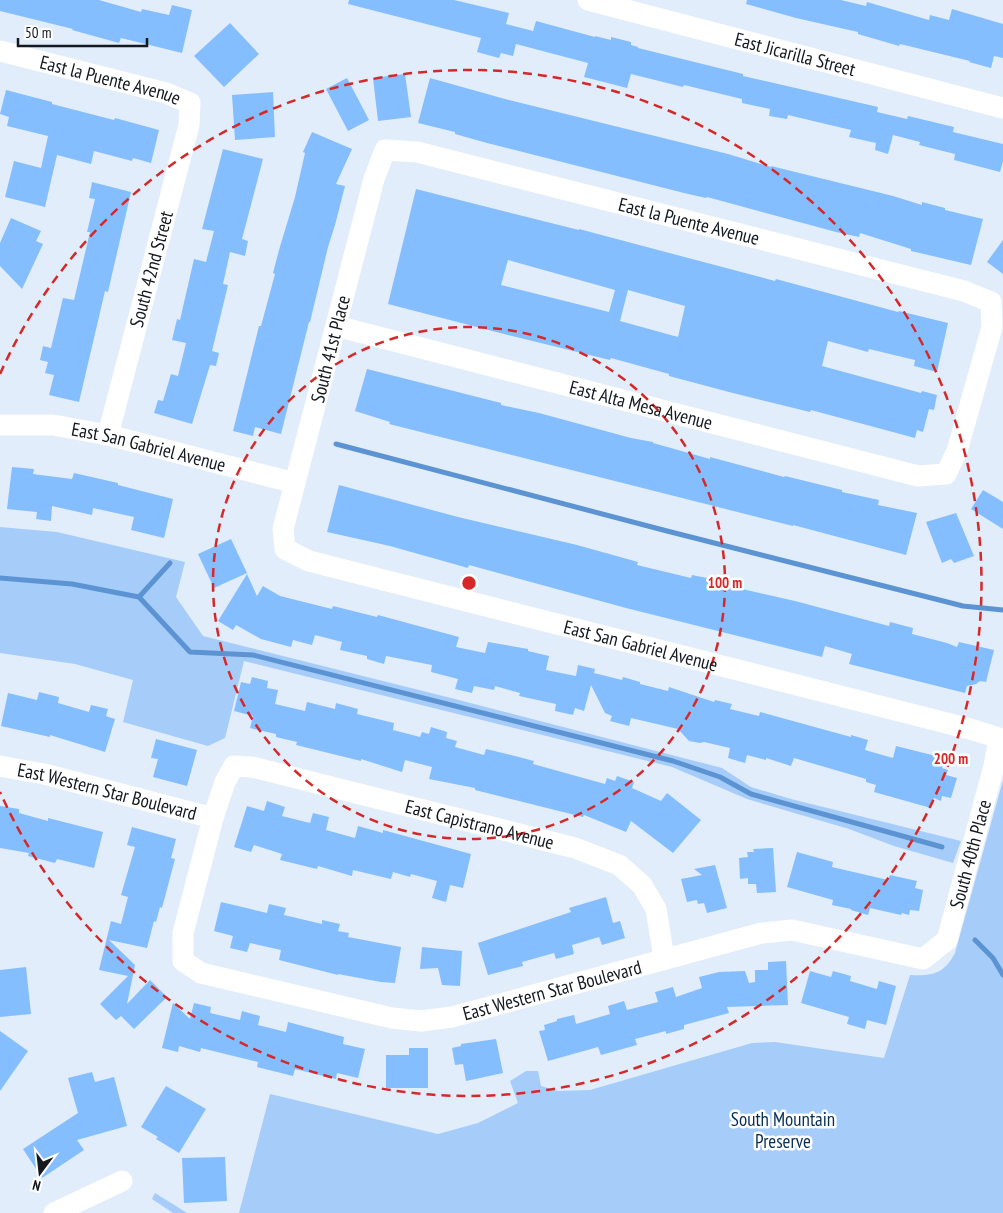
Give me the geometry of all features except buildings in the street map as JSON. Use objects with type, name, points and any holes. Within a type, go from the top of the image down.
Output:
[{"type":"street","name":"East Jicarilla Street","points":[[588,0],[1003,108]]},
{"type":"street","name":"East la Puente Avenue","points":[[0,51],[166,93],[190,103]]},
{"type":"street","name":"South 42nd Street","points":[[108,435],[188,125],[190,103]]},
{"type":"street","name":"East la Puente Avenue","points":[[385,150],[426,154],[954,288],[991,302],[992,327],[957,452],[946,474]]},
{"type":"street","name":"South 41st Place","points":[[285,549],[283,529],[374,179],[385,150]]},
{"type":"street","name":"East Alta Mesa Avenue","points":[[336,326],[918,476],[946,474]]},
{"type":"street","name":"East San Gabriel Avenue","points":[[0,425],[53,425],[108,435],[295,483]]},
{"type":"street","name":"East San Gabriel Avenue","points":[[285,549],[309,561],[970,729],[999,738]]},
{"type":"street","name":"South 40th Place","points":[[923,959],[947,940],[994,766],[999,738]]},
{"type":"street","name":"East Western Star Boulevard","points":[[0,766],[44,774],[214,818],[183,933],[183,961],[202,973],[392,1018],[421,1021],[452,1017],[664,958],[762,933],[792,930],[923,959]]},
{"type":"street","name":"East Capistrano Avenue","points":[[214,818],[225,782],[234,766],[252,767],[575,848],[619,866],[642,885],[656,909],[664,958]]},
{"type":"street","points":[[54,1213],[122,1181]]},
{"type":"green space","points":[[0,527],[57,532],[185,562],[176,597],[203,636],[722,768],[751,787],[791,799],[961,841],[953,863],[894,846],[849,829],[747,799],[672,767],[244,661],[225,738],[208,746],[123,722],[133,680],[75,664],[0,653]]},
{"type":"green space","name":"South Mountain Preserve","points":[[1003,780],[1003,1213],[239,1213],[270,1094],[438,1134],[478,1123],[518,1103],[510,1081],[526,1071],[538,1071],[541,1086],[558,1091],[590,1090],[752,1043],[775,1042],[884,1058],[910,975],[925,975],[937,972],[947,965],[955,953]]},
{"type":"green space","points":[[155,1193],[187,1213],[173,1213],[152,1199]]},
{"type":"waterway","points":[[336,444],[963,606],[1003,610]]},
{"type":"waterway","points":[[139,597],[170,563]]},
{"type":"waterway","points":[[0,578],[72,584],[139,597],[190,652],[253,655],[673,761],[720,777],[751,794],[942,847]]},
{"type":"waterway","points":[[975,940],[993,958],[1003,975]]}]
